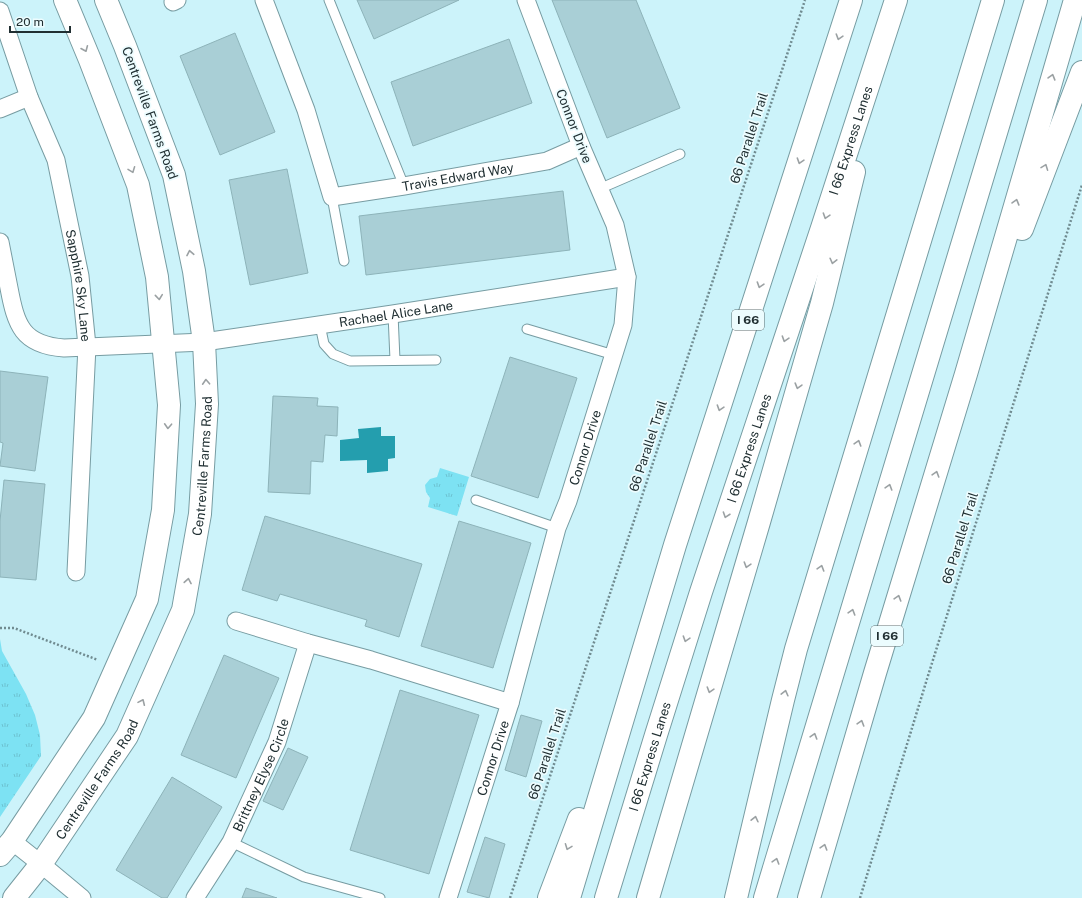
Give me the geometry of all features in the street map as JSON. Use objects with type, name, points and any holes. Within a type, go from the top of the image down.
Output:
[{"type":"main road","points":[[6,848],[94,718],[147,599],[163,510],[169,404],[157,277],[138,185],[90,60],[65,0]]},
{"type":"main road","name":"Centreville Farms Road","points":[[14,898],[41,864],[127,736],[183,610],[200,514],[207,404],[204,342],[194,271],[174,174],[106,0]]},
{"type":"main road","name":"I 66","points":[[569,898],[678,538],[851,0]]},
{"type":"main road","points":[[736,898],[796,649],[993,0]]},
{"type":"main road","points":[[765,898],[1036,0]]},
{"type":"main road","name":"I 66","points":[[809,898],[966,374],[1074,0]]},
{"type":"main road","points":[[648,898],[822,303],[895,3]]},
{"type":"main road","name":"I 66 Express Lanes","points":[[606,898],[700,592],[820,236],[895,3]]},
{"type":"main road","points":[[966,374],[1082,72]]},
{"type":"main road","points":[[549,898],[647,640]]},
{"type":"street","points":[[264,0],[306,110],[332,197]]},
{"type":"street","name":"Connor Drive","points":[[448,898],[510,703],[557,528],[568,501],[623,324],[627,277],[615,225],[581,146],[526,0]]},
{"type":"street","name":"Sapphire Sky Lane","points":[[0,11],[29,98],[56,160],[80,276],[87,346],[76,572]]},
{"type":"street","points":[[0,110],[29,98]]},
{"type":"street","name":"Travis Edward Way","points":[[332,197],[548,161],[581,146]]},
{"type":"street","name":"Rachael Alice Lane","points":[[0,242],[13,309],[20,326],[36,342],[50,347],[64,348],[204,342],[627,277]]},
{"type":"street","points":[[236,620],[510,703]]},
{"type":"street","name":"Brittney Elyse Circle","points":[[195,898],[231,842],[277,742],[308,643]]},
{"type":"street","points":[[6,848],[41,864],[82,898]]},
{"type":"lane","points":[[329,0],[404,186]]},
{"type":"lane","points":[[599,189],[680,154]]},
{"type":"lane","points":[[332,197],[344,261]]},
{"type":"lane","points":[[393,314],[396,360]]},
{"type":"lane","points":[[320,325],[324,344],[333,354],[350,361],[436,360]]},
{"type":"lane","points":[[527,329],[614,355]]},
{"type":"lane","points":[[476,500],[557,528]]},
{"type":"lane","points":[[231,842],[304,877],[380,898]]},
{"type":"path","name":"66 Parallel Trail","points":[[510,898],[805,0]]},
{"type":"path","name":"66 Parallel Trail","points":[[860,898],[1082,185]]},
{"type":"path","points":[[0,628],[14,628],[98,660]]},
{"type":"green space","points":[[440,468],[469,477],[457,516],[428,507],[430,498],[426,492],[425,485],[430,479],[437,477]]},
{"type":"green space","points":[[0,639],[2,651],[26,694],[35,715],[40,735],[41,756],[0,817]]},
{"type":"shaded area","points":[[381,427],[381,436],[395,436],[395,458],[388,459],[388,471],[367,473],[367,460],[340,461],[340,440],[359,438],[358,429]]},
{"type":"building","points":[[357,0],[459,0],[374,39]]},
{"type":"building","points":[[552,0],[636,0],[680,108],[607,138]]},
{"type":"building","points":[[235,33],[275,132],[220,155],[180,56]]},
{"type":"building","points":[[509,39],[532,103],[413,146],[391,82]]},
{"type":"building","points":[[287,169],[308,273],[250,285],[229,180]]},
{"type":"building","points":[[563,191],[570,250],[366,275],[359,216]]},
{"type":"building","points":[[510,357],[577,378],[538,498],[471,476]]},
{"type":"building","points":[[0,371],[48,377],[35,471],[0,466],[3,443],[0,442]]},
{"type":"building","points":[[273,396],[318,398],[317,406],[338,407],[337,436],[325,435],[323,462],[311,461],[310,494],[268,492]]},
{"type":"building","points":[[4,480],[45,484],[36,580],[0,577],[0,521]]},
{"type":"building","points":[[265,516],[422,564],[399,637],[365,626],[367,620],[280,594],[277,601],[242,590]]},
{"type":"building","points":[[459,521],[531,543],[493,668],[421,646]]},
{"type":"building","points":[[224,655],[279,678],[236,778],[181,755]]},
{"type":"building","points":[[400,690],[479,715],[429,874],[350,850]]},
{"type":"building","points":[[521,715],[542,721],[526,777],[505,770]]},
{"type":"building","points":[[288,748],[308,757],[283,810],[263,801]]},
{"type":"building","points":[[172,777],[222,807],[167,898],[162,898],[116,870]]},
{"type":"building","points":[[485,837],[505,844],[489,898],[467,892]]},
{"type":"building","points":[[246,888],[277,898],[242,898]]}]
